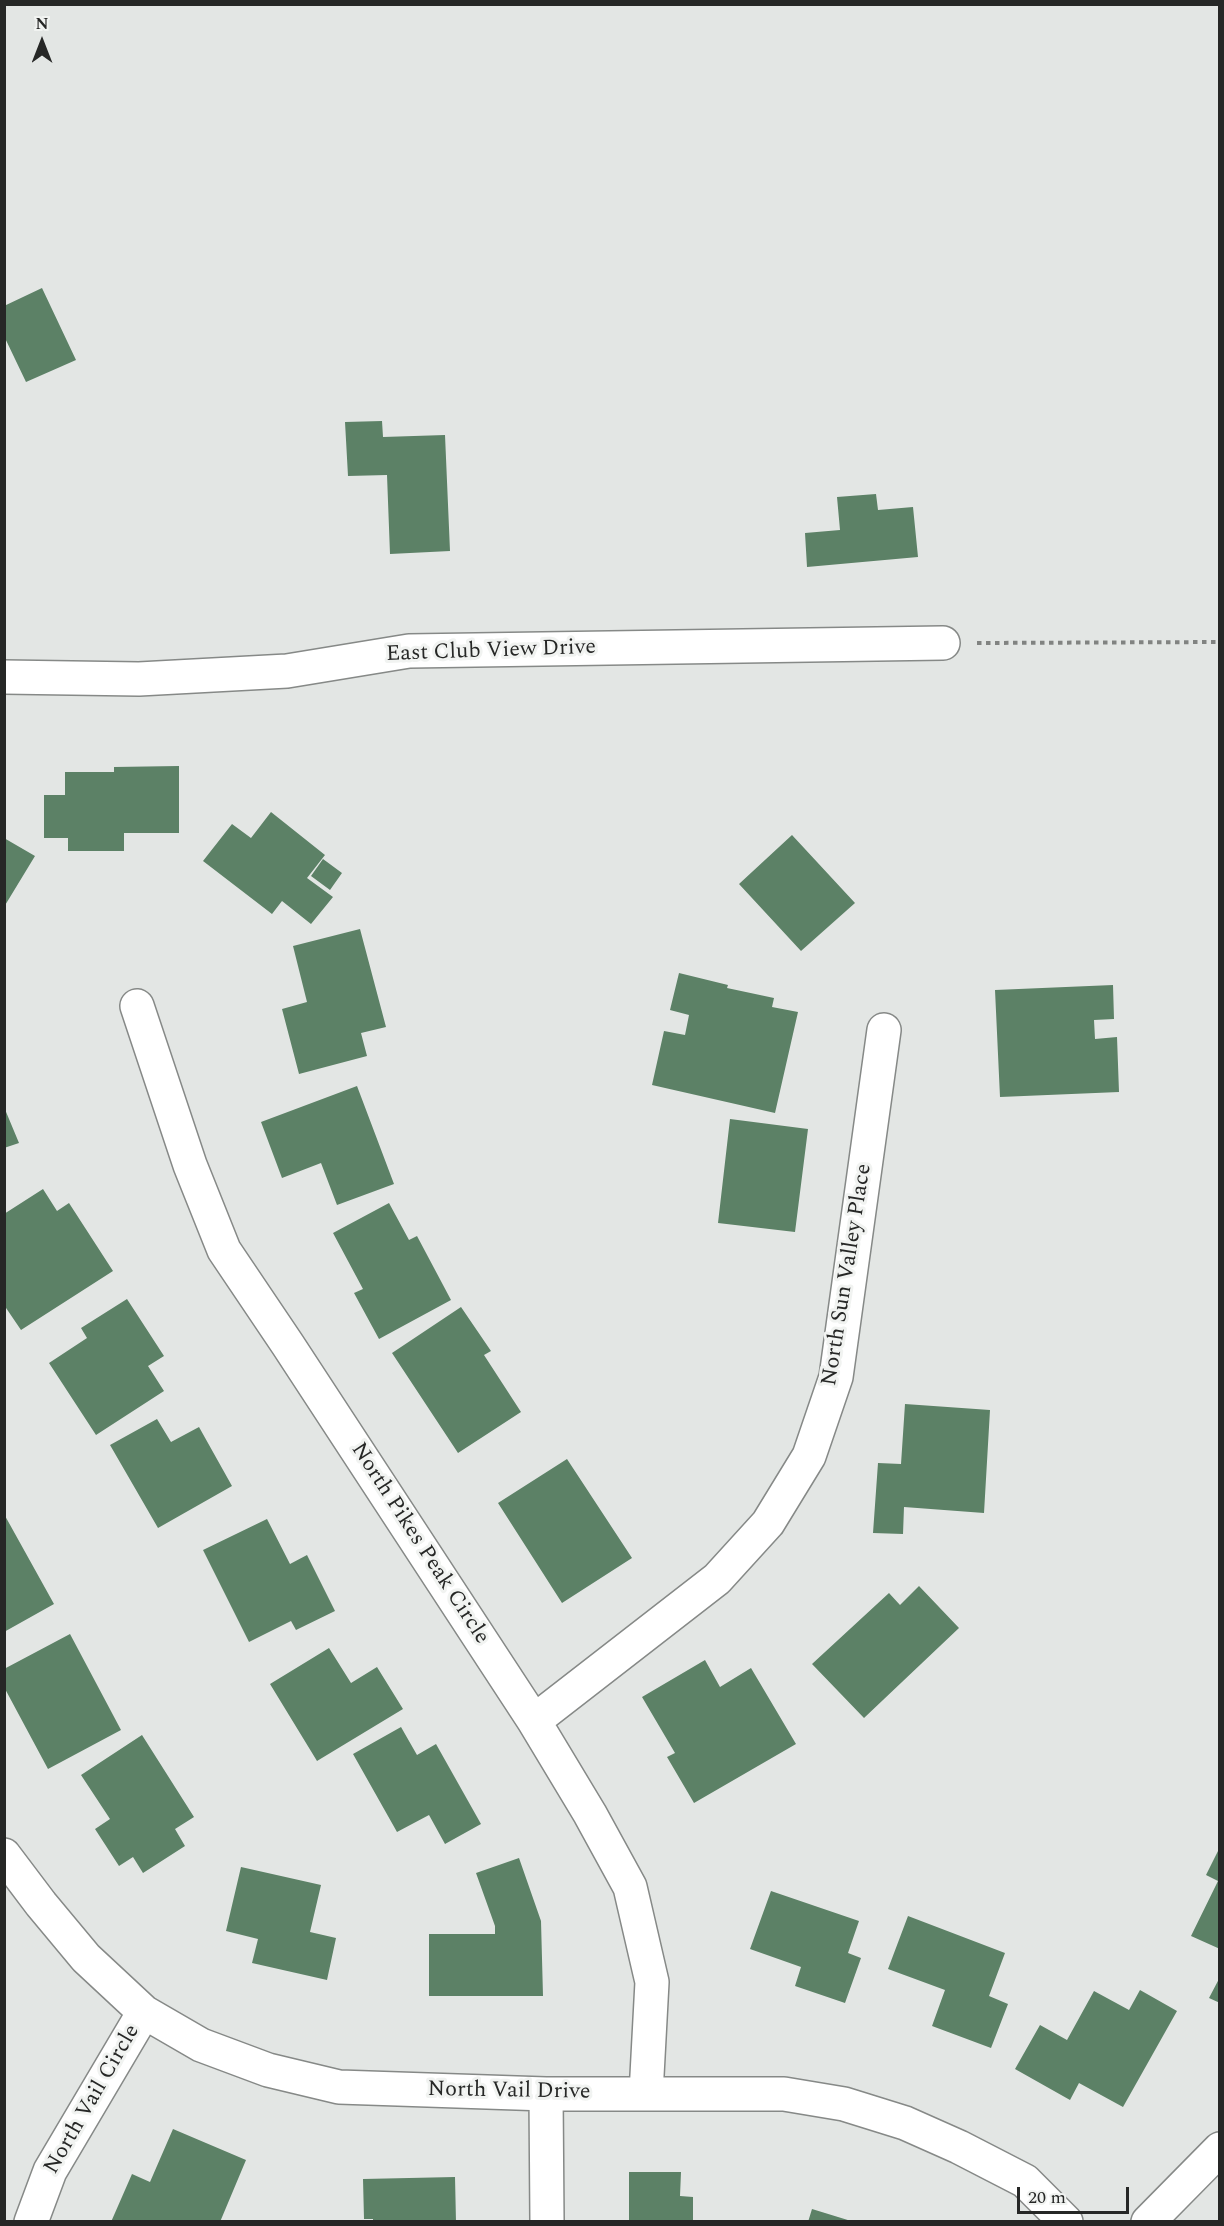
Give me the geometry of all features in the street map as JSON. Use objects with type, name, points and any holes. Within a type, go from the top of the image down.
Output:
[{"type":"street","name":"East Club View Drive","points":[[4,677],[140,679],[287,671],[409,651],[943,643]]},
{"type":"street","name":"North Pikes Peak Circle","points":[[137,1006],[190,1165],[224,1250],[534,1721],[590,1814],[630,1887],[652,1982],[646,2094]]},
{"type":"street","name":"North Sun Valley Place","points":[[534,1721],[717,1579],[768,1523],[809,1455],[836,1377],[884,1030]]},
{"type":"street","name":"North Vail Drive","points":[[4,1855],[86,1958],[144,2012],[201,2045],[268,2070],[339,2087],[546,2094],[784,2094],[844,2104],[905,2123],[959,2147],[1025,2181],[1066,2222]]},
{"type":"street","name":"North Vail Circle","points":[[31,2222],[50,2170],[144,2012]]},
{"type":"street","points":[[546,2094],[547,2222]]},
{"type":"street","points":[[1148,2222],[1220,2149]]},
{"type":"path","points":[[943,643],[1220,642]]},
{"type":"building","points":[[42,288],[76,360],[26,382],[4,336],[4,306]]},
{"type":"building","points":[[382,421],[383,437],[445,435],[450,551],[390,554],[387,475],[348,476],[345,422]]},
{"type":"building","points":[[876,494],[878,510],[913,507],[918,557],[807,567],[805,533],[840,530],[837,497]]},
{"type":"building","points":[[179,766],[179,833],[124,833],[124,851],[68,851],[68,838],[44,838],[44,795],[65,795],[65,772],[114,772],[114,767]]},
{"type":"building","points":[[271,812],[325,855],[307,878],[333,897],[311,924],[282,901],[272,914],[203,861],[232,824],[251,838]]},
{"type":"building","points":[[792,835],[855,903],[801,951],[739,884]]},
{"type":"building","points":[[4,838],[35,856],[4,907]]},
{"type":"building","points":[[323,859],[342,873],[330,890],[311,876]]},
{"type":"building","points":[[360,929],[386,1027],[361,1033],[367,1056],[299,1074],[282,1009],[307,1002],[293,946]]},
{"type":"building","points":[[679,973],[728,985],[727,988],[774,998],[772,1007],[798,1012],[775,1113],[652,1085],[664,1031],[685,1035],[689,1015],[670,1010]]},
{"type":"building","points":[[1113,985],[1114,1019],[1094,1020],[1095,1039],[1117,1037],[1119,1092],[1000,1097],[995,990]]},
{"type":"building","points":[[357,1086],[394,1184],[337,1205],[321,1163],[282,1178],[261,1122]]},
{"type":"building","points":[[4,1107],[19,1143],[4,1148]]},
{"type":"building","points":[[730,1119],[808,1129],[795,1232],[718,1223]]},
{"type":"building","points":[[43,1189],[57,1211],[69,1203],[113,1271],[21,1330],[4,1305],[4,1214]]},
{"type":"building","points":[[389,1203],[409,1240],[417,1236],[451,1300],[379,1339],[354,1293],[363,1289],[333,1233]]},
{"type":"building","points":[[127,1299],[164,1356],[148,1366],[164,1391],[96,1435],[49,1363],[87,1338],[81,1328]]},
{"type":"building","points":[[461,1307],[491,1351],[484,1355],[521,1412],[458,1453],[392,1353]]},
{"type":"building","points":[[905,1404],[990,1410],[984,1513],[904,1507],[903,1534],[873,1533],[878,1463],[901,1464]]},
{"type":"building","points":[[157,1419],[171,1442],[199,1427],[232,1486],[158,1528],[110,1445]]},
{"type":"building","points":[[567,1459],[632,1558],[562,1603],[498,1503]]},
{"type":"building","points":[[4,1514],[54,1604],[4,1632]]},
{"type":"building","points":[[267,1519],[290,1564],[307,1555],[335,1611],[296,1630],[291,1621],[249,1642],[203,1550]]},
{"type":"building","points":[[919,1586],[959,1628],[864,1718],[812,1664],[889,1593],[900,1605]]},
{"type":"building","points":[[70,1634],[121,1730],[48,1769],[4,1687],[4,1669]]},
{"type":"building","points":[[329,1648],[351,1683],[377,1667],[403,1709],[317,1761],[270,1684]]},
{"type":"building","points":[[705,1660],[720,1687],[751,1668],[796,1744],[694,1803],[667,1757],[675,1753],[642,1697]]},
{"type":"building","points":[[401,1727],[417,1755],[436,1744],[481,1824],[445,1844],[429,1815],[397,1832],[353,1754]]},
{"type":"building","points":[[142,1735],[194,1817],[175,1829],[185,1846],[143,1873],[133,1857],[119,1866],[95,1829],[110,1819],[81,1775]]},
{"type":"building","points":[[1220,1847],[1220,1949],[1191,1936],[1218,1881],[1206,1875]]},
{"type":"building","points":[[519,1858],[541,1921],[543,1996],[429,1996],[429,1934],[495,1934],[495,1926],[476,1873]]},
{"type":"building","points":[[241,1867],[321,1885],[310,1932],[336,1938],[327,1980],[252,1963],[258,1939],[226,1931]]},
{"type":"building","points":[[771,1891],[859,1921],[848,1953],[861,1958],[845,2003],[795,1986],[801,1967],[750,1949]]},
{"type":"building","points":[[908,1916],[1005,1953],[989,1996],[1008,2004],[991,2048],[932,2026],[945,1990],[888,1969]]},
{"type":"building","points":[[1220,1977],[1220,2003],[1209,1998]]},
{"type":"building","points":[[1140,1990],[1177,2011],[1123,2107],[1079,2083],[1070,2100],[1015,2069],[1040,2025],[1067,2040],[1094,1991],[1129,2010]]},
{"type":"building","points":[[173,2129],[246,2160],[220,2222],[111,2222],[132,2174],[150,2182]]},
{"type":"building","points":[[629,2172],[681,2172],[680,2196],[693,2197],[693,2222],[629,2222]]},
{"type":"building","points":[[455,2177],[456,2222],[373,2222],[373,2219],[364,2219],[363,2179]]},
{"type":"building","points":[[812,2209],[851,2221],[851,2222],[808,2222]]}]
